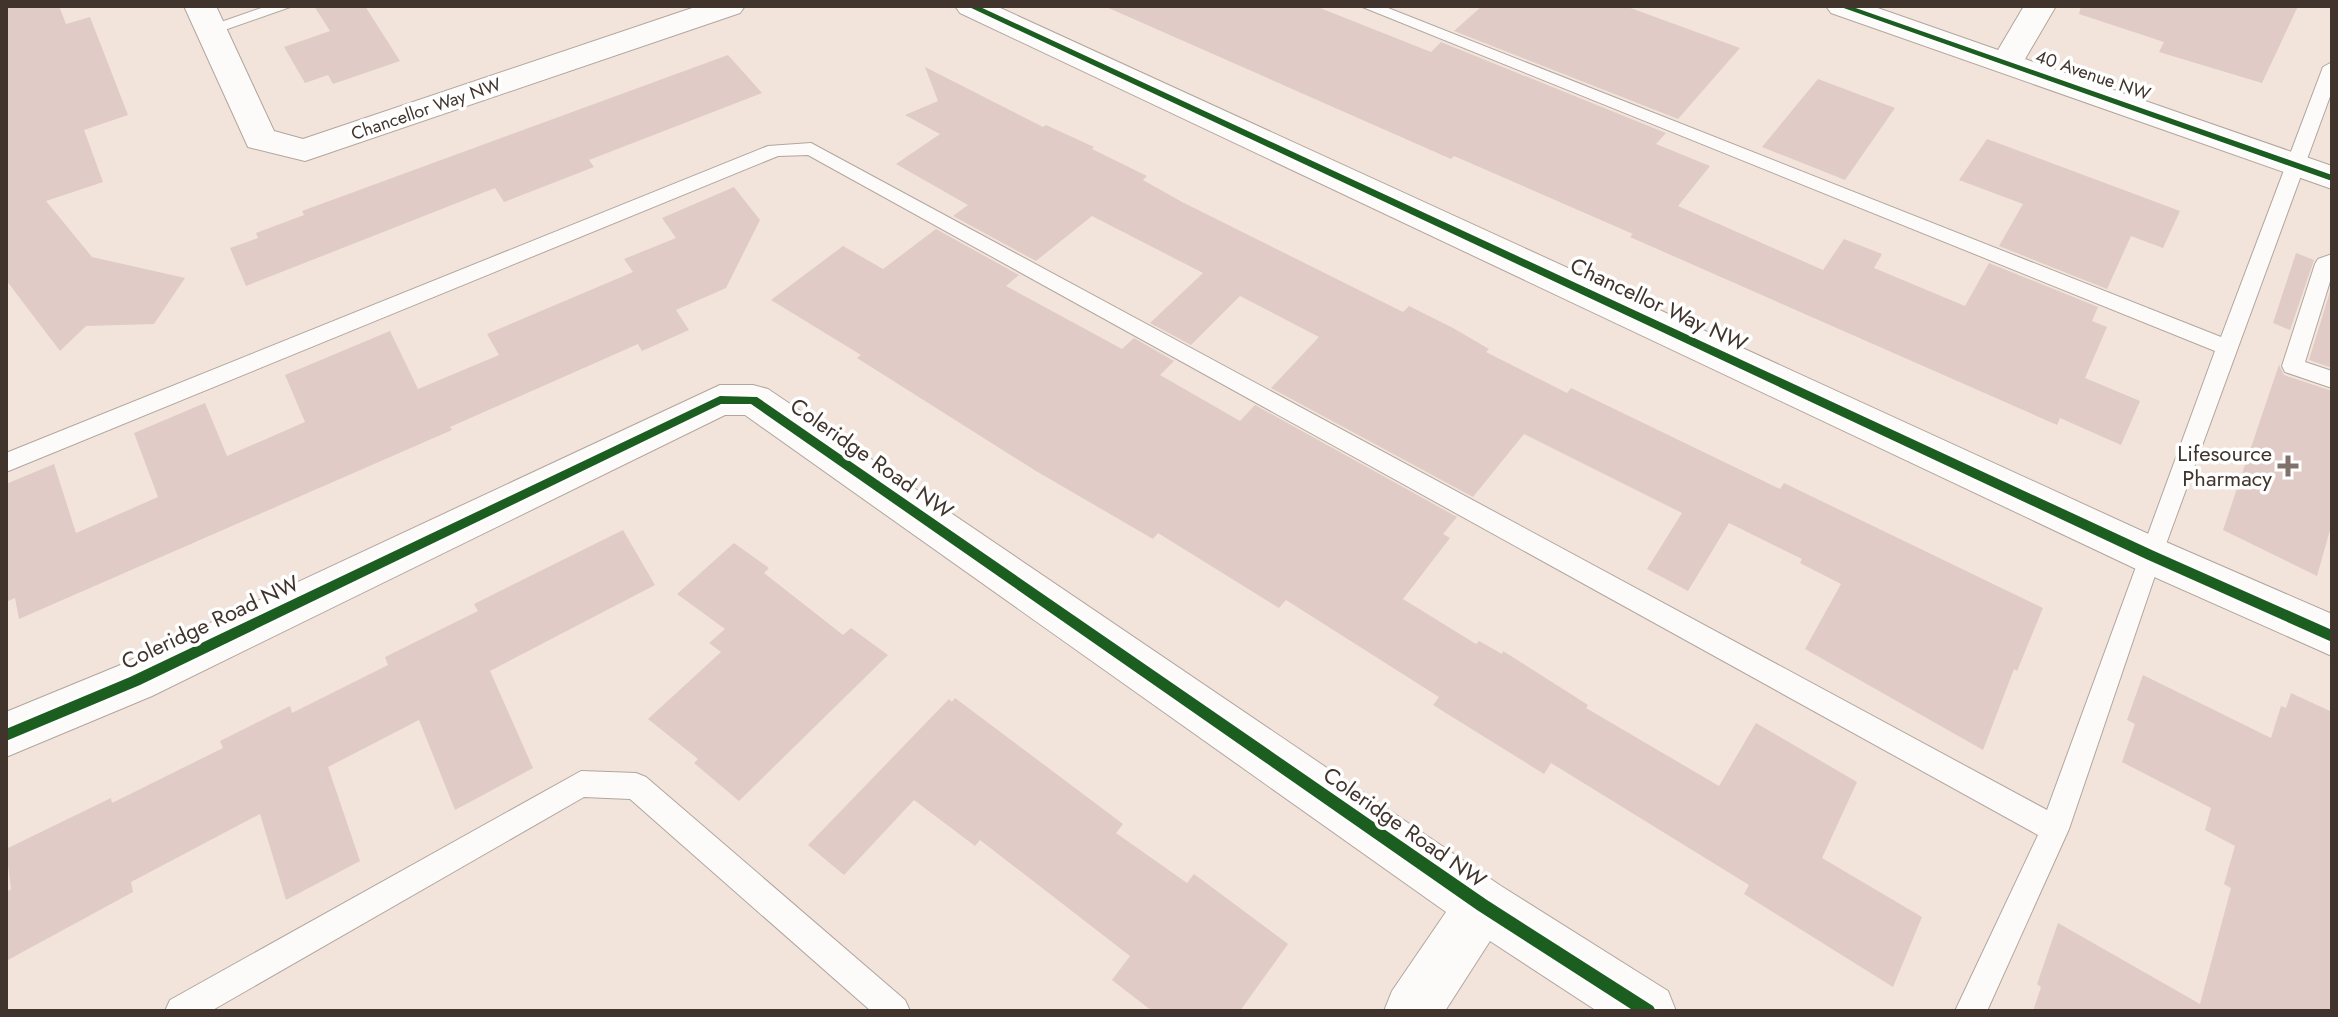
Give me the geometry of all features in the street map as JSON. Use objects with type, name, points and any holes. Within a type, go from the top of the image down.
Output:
[{"type":"street","name":"Chancellor Way NW","points":[[205,18],[260,139],[305,150],[729,6]]},
{"type":"street","name":"Chancellor Way NW","points":[[971,6],[2150,555],[2332,636]]},
{"type":"street","name":"40 Avenue NW","points":[[1842,6],[2332,178]]},
{"type":"street","points":[[2006,63],[2040,6]]},
{"type":"street","name":"Coleridge Road NW","points":[[6,735],[135,681],[720,400],[753,400],[1482,905],[1648,1011]]},
{"type":"street","points":[[1412,1011],[1482,905]]},
{"type":"lane","points":[[205,18],[285,6]]},
{"type":"lane","points":[[1368,6],[2228,348]]},
{"type":"lane","points":[[1971,1011],[2055,829],[2150,555],[2332,67]]},
{"type":"lane","points":[[6,463],[775,150],[811,149],[2055,829]]},
{"type":"lane","points":[[2331,376],[2293,366],[2325,264],[2332,261]]},
{"type":"lane","points":[[181,1011],[581,784],[636,786],[894,1011]]},
{"type":"building","points":[[6,6],[59,6],[66,24],[90,17],[128,115],[84,130],[103,182],[46,201],[92,257],[185,278],[154,324],[86,326],[60,351],[6,280]]},
{"type":"building","points":[[314,6],[365,6],[400,61],[333,84],[328,75],[305,83],[284,47],[330,31]]},
{"type":"building","points":[[1104,6],[1315,6],[1431,52],[1441,42],[1666,133],[1656,144],[1710,166],[1678,206],[1823,270],[1844,239],[1882,254],[1874,268],[1965,306],[1989,263],[2098,307],[2092,321],[2107,327],[2085,378],[2140,401],[2121,445],[2060,418],[2057,425],[1630,237],[1633,234],[1454,156],[1451,159]]},
{"type":"building","points":[[1482,6],[1625,6],[1740,48],[1678,119],[1454,31]]},
{"type":"building","points":[[2081,6],[2298,6],[2262,83],[2159,52],[2164,42],[2079,14]]},
{"type":"building","points":[[728,55],[762,93],[589,160],[594,167],[504,202],[495,188],[246,286],[230,248],[258,238],[256,233],[304,215],[302,211]]},
{"type":"building","points":[[925,67],[1043,127],[1046,125],[1094,147],[1092,149],[1147,176],[1143,180],[1182,202],[1403,312],[1409,306],[1453,328],[1489,349],[1486,352],[1567,393],[1571,388],[1780,489],[1784,483],[2043,608],[2017,671],[2014,669],[1983,750],[1805,649],[1841,584],[1800,563],[1802,559],[1729,523],[1688,591],[1647,569],[1682,513],[1524,434],[1473,497],[1271,388],[1319,337],[1240,296],[1191,345],[1150,323],[1203,273],[1092,216],[1036,261],[953,216],[968,205],[896,164],[940,134],[905,115],[938,101]]},
{"type":"building","points":[[1818,79],[1895,108],[1845,180],[1762,147]]},
{"type":"building","points":[[1987,139],[2180,211],[2163,248],[2131,236],[2107,289],[1999,246],[2023,204],[1959,180]]},
{"type":"building","points":[[734,187],[760,220],[726,288],[676,310],[689,330],[642,351],[638,344],[450,427],[452,430],[19,619],[15,598],[6,602],[6,484],[54,464],[76,533],[158,497],[134,433],[205,403],[227,456],[305,422],[285,375],[390,331],[418,389],[499,355],[487,334],[633,272],[624,259],[676,238],[662,218]]},
{"type":"building","points":[[936,229],[1019,275],[1006,286],[1122,349],[1134,338],[1174,361],[1160,375],[1240,421],[1255,405],[1457,517],[1443,534],[1450,538],[1403,599],[1476,644],[1479,641],[1502,654],[1503,651],[1588,705],[1586,708],[1719,786],[1756,723],[1857,782],[1822,858],[1922,917],[1893,987],[1744,894],[1749,885],[1551,763],[1544,774],[1433,705],[1439,697],[1286,600],[1279,608],[1158,533],[1153,539],[1036,471],[857,358],[861,355],[771,300],[843,246],[883,269]]},
{"type":"building","points":[[2296,253],[2314,260],[2290,330],[2273,323]]},
{"type":"building","points":[[2332,285],[2332,368],[2309,360]]},
{"type":"building","name":"Lifesource Pharmacy","points":[[2284,350],[2279,365],[2284,375],[2332,391],[2332,523],[2317,576],[2223,530]]},
{"type":"building","points":[[623,530],[655,585],[490,671],[533,768],[455,810],[419,720],[328,767],[360,861],[286,900],[260,814],[131,882],[133,892],[6,961],[6,892],[11,889],[6,849],[111,798],[112,803],[223,748],[220,741],[290,706],[292,713],[388,665],[385,657],[478,611],[474,604]]},
{"type":"building","points":[[734,543],[769,568],[764,573],[843,635],[851,628],[888,655],[739,801],[694,763],[698,759],[648,719],[721,652],[709,643],[725,629],[677,594]]},
{"type":"building","points":[[2143,675],[2271,738],[2281,706],[2286,708],[2291,693],[2332,712],[2332,1011],[2033,1011],[2041,987],[2037,984],[2058,923],[2200,1004],[2231,888],[2224,884],[2235,846],[2205,830],[2211,808],[2122,762],[2135,724],[2127,720]]},
{"type":"building","points":[[955,698],[1123,824],[1116,833],[1187,883],[1194,874],[1288,944],[1240,1011],[1152,1011],[1112,980],[1130,956],[980,840],[975,846],[914,800],[844,875],[808,845],[949,699],[952,702]]},
{"type":"cycle path","points":[[971,6],[2150,555],[2332,636]]},
{"type":"cycle path","points":[[1842,6],[2332,178]]},
{"type":"cycle path","points":[[6,735],[135,681],[720,400],[753,400],[1482,905],[1648,1011]]},
{"type":"place","name":"Lifesource Pharmacy","points":[[2288,466]]}]
